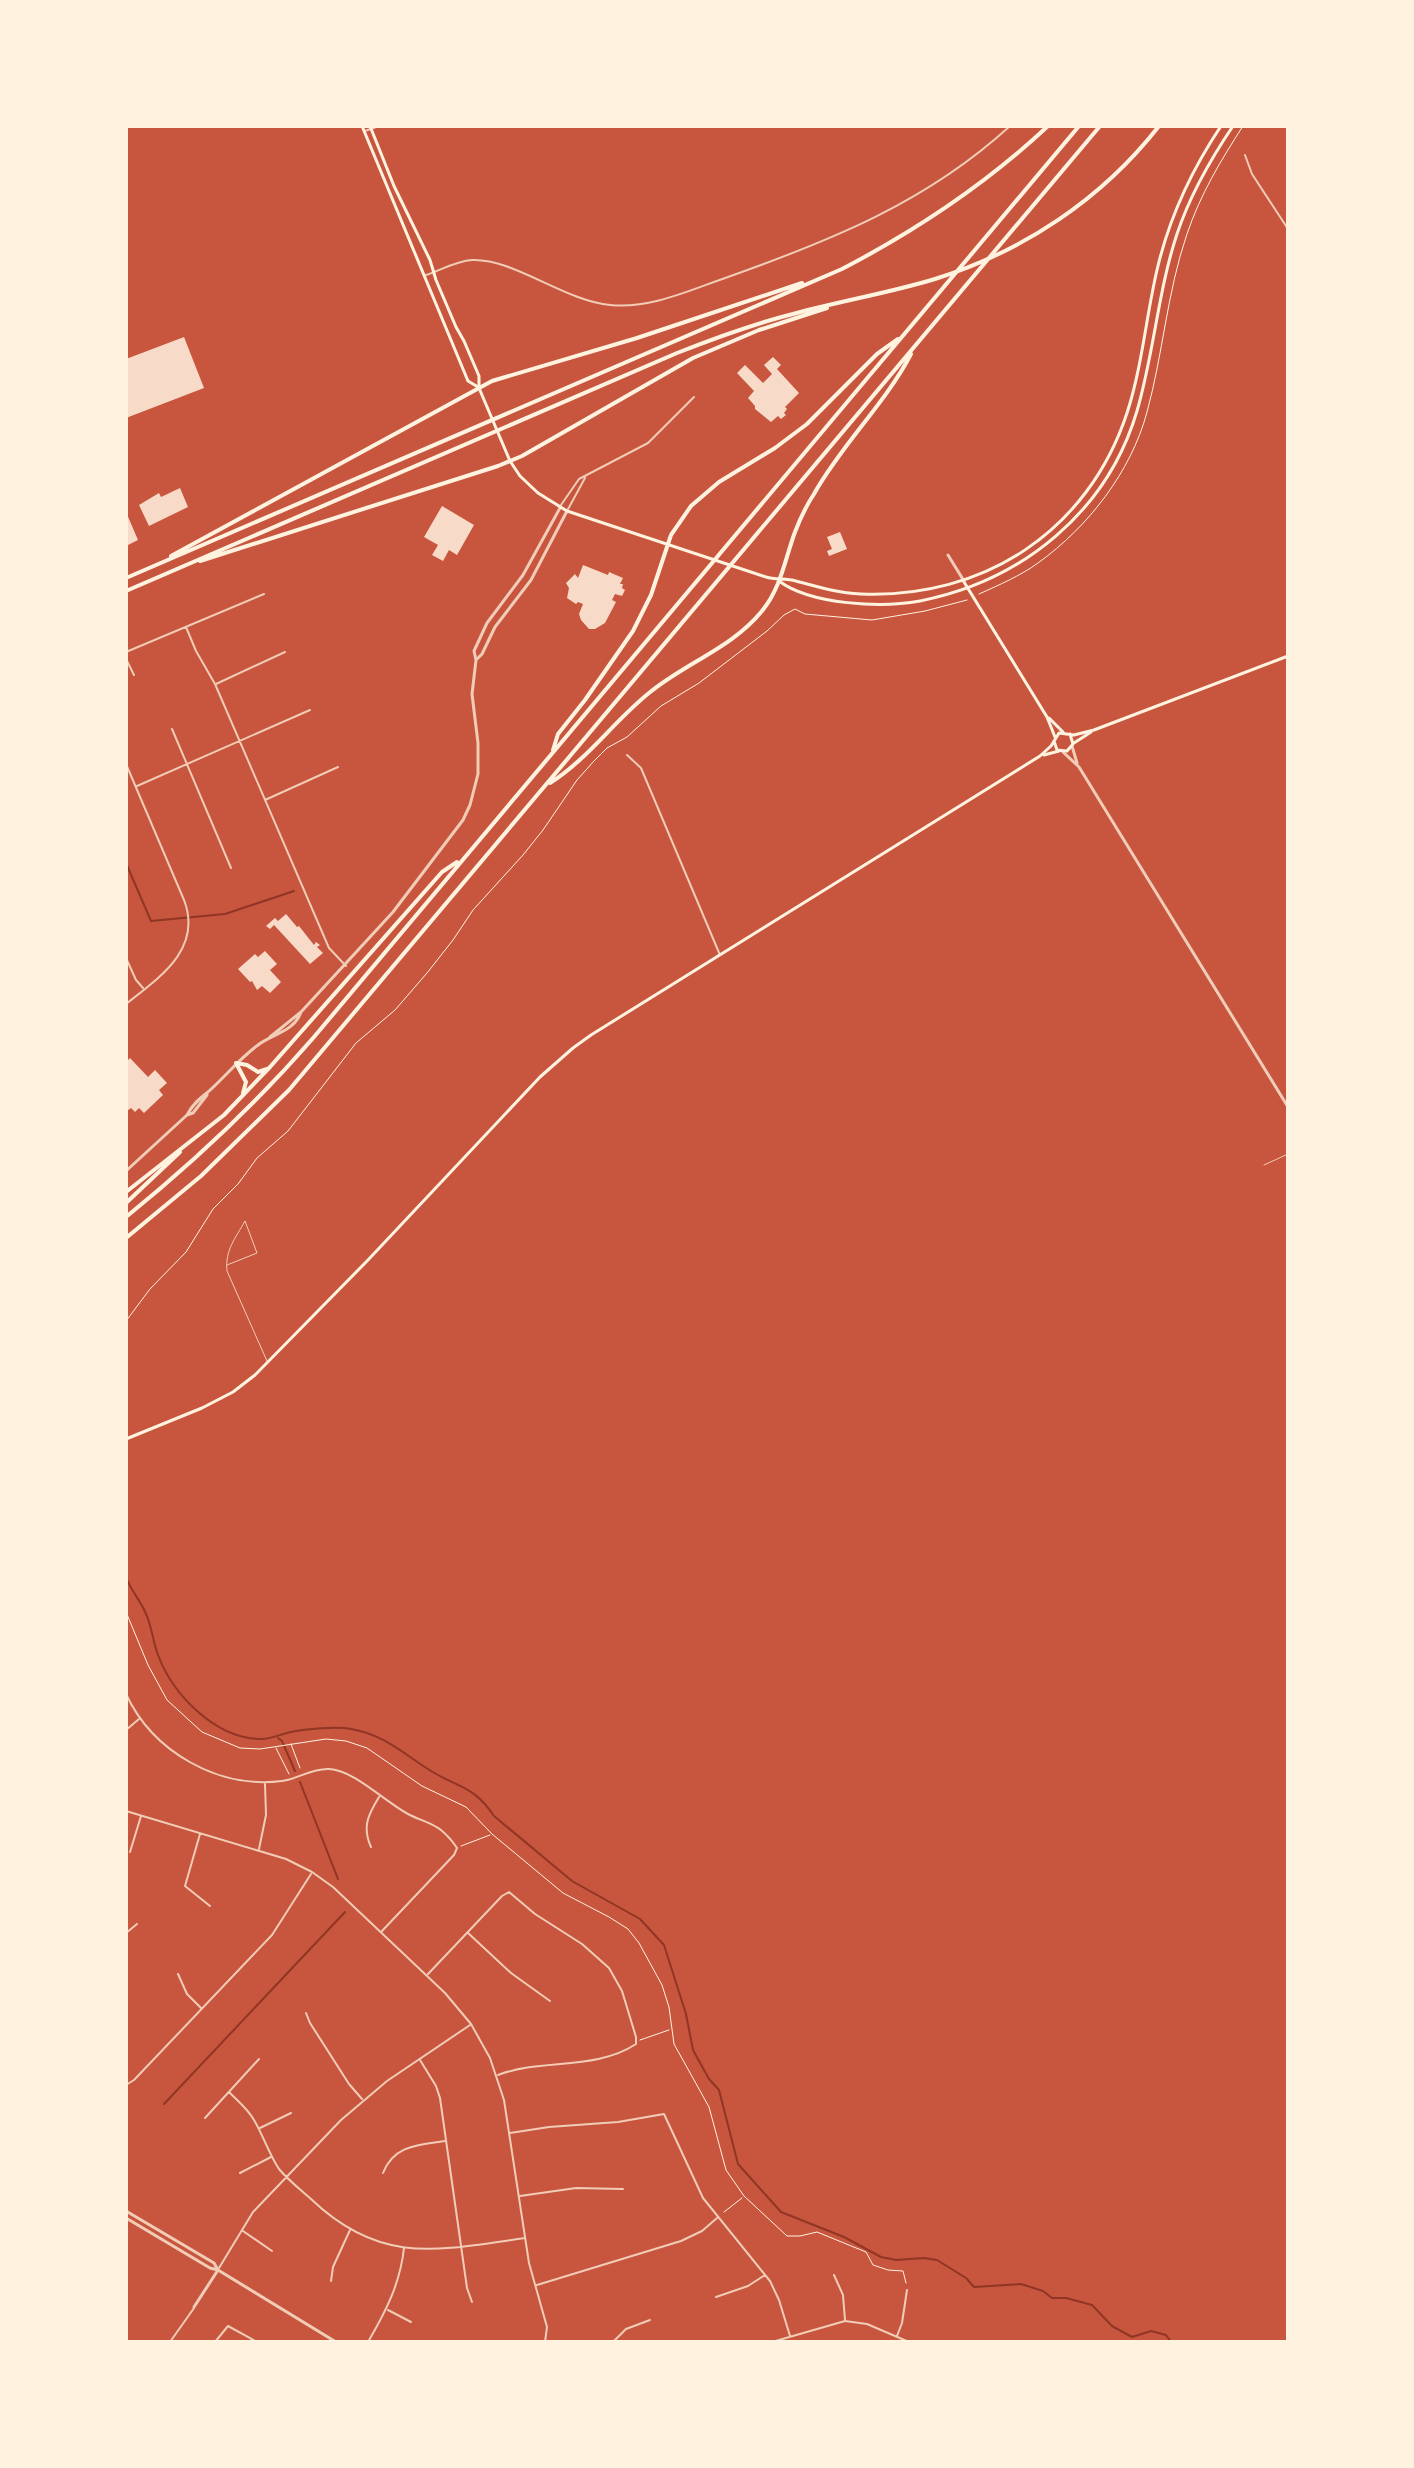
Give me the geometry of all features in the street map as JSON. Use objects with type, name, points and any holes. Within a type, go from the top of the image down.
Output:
[{"type":"highway","points":[[126,578],[842,269],[943,211],[1048,126]]},
{"type":"highway","points":[[126,1217],[198,1157],[259,1099],[323,1027],[1079,126]]},
{"type":"highway","points":[[126,1238],[201,1176],[289,1090],[1100,126]]},
{"type":"highway","points":[[126,591],[719,337],[791,314],[919,283],[978,264],[1064,217],[1112,179],[1159,126]]},
{"type":"highway","points":[[160,563],[479,388],[541,365],[702,317],[842,269]]},
{"type":"highway","points":[[186,565],[510,461],[693,358],[759,330],[855,298]]},
{"type":"highway","points":[[552,752],[558,734],[633,631],[651,595],[679,522],[705,493],[792,437],[877,354],[904,336]]},
{"type":"highway","points":[[545,787],[569,771],[649,692],[743,630],[764,608],[776,591],[795,531],[812,497],[841,451],[898,380],[915,346]]},
{"type":"highway","points":[[126,1192],[209,1128],[242,1096],[442,872],[463,858]]},
{"type":"highway","points":[[236,1063],[258,1072],[270,1067]]},
{"type":"highway","points":[[236,1063],[246,1082],[242,1096]]},
{"type":"highway","points":[[126,1203],[191,1142]]},
{"type":"main road","points":[[779,581],[792,580],[842,593],[875,595],[920,591],[964,581],[1013,559],[1045,536],[1078,501],[1119,435],[1128,409],[1157,268],[1169,228],[1189,179],[1221,126]]},
{"type":"main road","points":[[370,127],[479,376],[479,388],[510,461],[528,485],[567,511],[779,581],[798,591],[840,601],[895,605],[969,588],[1016,566],[1059,535],[1085,508],[1113,467],[1127,439],[1137,411],[1178,231],[1203,174],[1233,126]]},
{"type":"main road","points":[[363,129],[468,381],[479,388]]},
{"type":"main road","points":[[964,581],[1047,717],[1061,751]]},
{"type":"main road","points":[[1047,717],[1063,732],[1074,735],[1094,730],[1288,656]]},
{"type":"main road","points":[[126,1439],[223,1398],[245,1384],[557,1062],[591,1035],[1040,756],[1068,750],[1094,730]]},
{"type":"main road","points":[[1040,756],[1063,732]]},
{"type":"main road","points":[[1069,733],[1073,745]]},
{"type":"street","points":[[363,129],[379,126]]},
{"type":"street","points":[[425,276],[464,261],[489,261],[591,302],[623,306],[652,302],[797,252],[876,218],[939,181],[1010,126]]},
{"type":"street","points":[[1245,155],[1252,174],[1288,229]]},
{"type":"street","points":[[476,660],[495,627],[531,580],[586,477],[595,469],[648,443],[694,397]]},
{"type":"street","points":[[126,1171],[187,1115],[200,1097],[236,1063],[299,1019],[301,1012],[393,912],[463,820],[478,774],[472,694],[476,660],[474,651],[487,623],[523,575],[560,508],[579,479],[586,477]]},
{"type":"street","points":[[948,555],[964,581]]},
{"type":"street","points":[[126,652],[264,594]]},
{"type":"street","points":[[186,627],[215,684],[329,948],[346,966]]},
{"type":"street","points":[[215,684],[285,652]]},
{"type":"street","points":[[126,659],[134,675]]},
{"type":"street","points":[[136,786],[310,710]]},
{"type":"street","points":[[172,729],[231,868]]},
{"type":"street","points":[[1073,745],[1079,767],[1288,1107]]},
{"type":"street","points":[[1061,751],[1079,767]]},
{"type":"street","points":[[627,755],[641,768],[720,955]]},
{"type":"street","points":[[126,764],[188,909],[188,929],[172,966],[126,1004]]},
{"type":"street","points":[[264,800],[338,767]]},
{"type":"street","points":[[126,958],[144,989]]},
{"type":"street","points":[[126,1694],[140,1719],[161,1742],[193,1764],[223,1777],[283,1781],[329,1769],[347,1774],[410,1815],[441,1830],[457,1848],[454,1855],[381,1932]]},
{"type":"street","points":[[126,1730],[140,1719]]},
{"type":"street","points":[[259,1850],[266,1815],[265,1782]]},
{"type":"street","points":[[371,1847],[366,1836],[366,1824],[368,1814],[380,1796]]},
{"type":"street","points":[[126,1811],[259,1850],[312,1872],[333,1887],[427,1975],[471,2024],[497,2075],[504,2100],[525,2238],[547,2327],[545,2342]]},
{"type":"street","points":[[130,1852],[141,1815]]},
{"type":"street","points":[[201,1833],[185,1886],[210,1906]]},
{"type":"street","points":[[126,2085],[272,1935],[312,1872]]},
{"type":"street","points":[[427,1975],[509,1892],[535,1914],[597,1955],[609,1968],[622,1991],[636,2044],[629,2049],[582,2062],[526,2066],[497,2075]]},
{"type":"street","points":[[126,1933],[137,1924]]},
{"type":"street","points":[[468,1932],[511,1973],[550,2001]]},
{"type":"street","points":[[178,1974],[187,1994],[202,2009]]},
{"type":"street","points":[[306,2013],[362,2100]]},
{"type":"street","points":[[170,2342],[253,2212],[362,2100],[471,2024]]},
{"type":"street","points":[[205,2118],[259,2059]]},
{"type":"street","points":[[419,2059],[436,2086],[467,2288],[472,2302]]},
{"type":"street","points":[[229,2092],[247,2109],[287,2177],[327,2215],[350,2230],[404,2248],[441,2249],[525,2238]]},
{"type":"street","points":[[259,2129],[291,2113]]},
{"type":"street","points":[[510,2133],[664,2114],[698,2190],[766,2274],[779,2300],[790,2336]]},
{"type":"street","points":[[383,2173],[388,2161],[400,2152],[446,2140]]},
{"type":"street","points":[[240,2173],[272,2156]]},
{"type":"street","points":[[519,2196],[576,2188],[623,2189]]},
{"type":"street","points":[[126,2211],[214,2263],[218,2270]]},
{"type":"street","points":[[126,2218],[336,2342]]},
{"type":"street","points":[[536,2285],[681,2241],[702,2231],[718,2218]]},
{"type":"street","points":[[242,2230],[272,2251]]},
{"type":"street","points":[[331,2281],[336,2260],[350,2230]]},
{"type":"street","points":[[368,2342],[398,2282],[404,2248]]},
{"type":"street","points":[[716,2297],[748,2286],[766,2274]]},
{"type":"street","points":[[834,2275],[843,2295],[845,2321]]},
{"type":"street","points":[[896,2337],[902,2323],[907,2290]]},
{"type":"street","points":[[387,2309],[411,2322]]},
{"type":"street","points":[[613,2342],[626,2329],[650,2320]]},
{"type":"street","points":[[772,2342],[845,2321],[867,2324],[909,2342]]},
{"type":"street","points":[[215,2342],[228,2326],[257,2342]]},
{"type":"lane","points":[[1264,1165],[1288,1154]]},
{"type":"lane","points":[[227,1265],[257,1253],[245,1221],[226,1257],[227,1271],[268,1363]]},
{"type":"path","points":[[126,1321],[150,1289],[186,1252],[213,1209],[238,1184],[257,1158],[288,1131],[356,1043],[395,1010],[419,982],[473,910],[537,839],[577,780],[607,748],[627,737],[661,706],[699,683],[795,609],[805,614],[872,620],[925,611],[974,597],[1037,564],[1068,538],[1102,501],[1121,472],[1147,414],[1173,283],[1187,234],[1211,178],[1243,126]]},
{"type":"path","points":[[126,1612],[155,1679],[167,1700],[182,1716],[202,1732],[240,1748],[290,1744],[301,1770]]},
{"type":"path","points":[[276,1747],[289,1774]]},
{"type":"path","points":[[457,1848],[492,1834]]},
{"type":"path","points":[[636,2044],[643,2038],[671,2029]]},
{"type":"path","points":[[718,2218],[744,2196]]},
{"type":"building","points":[[184,337],[204,388],[126,418],[126,359]]},
{"type":"building","points":[[773,357],[781,365],[777,369],[799,393],[785,407],[786,415],[781,419],[778,416],[771,422],[755,409],[748,398],[754,391],[737,373],[745,365],[763,383],[772,374],[764,365]]},
{"type":"building","points":[[180,488],[188,507],[149,526],[139,505],[159,493],[161,497]]},
{"type":"building","points":[[442,506],[474,525],[457,555],[449,550],[443,561],[432,555],[438,545],[424,537]]},
{"type":"building","points":[[126,512],[138,540],[126,546]]},
{"type":"building","points":[[840,532],[847,549],[829,556],[827,551],[832,549],[827,537]]},
{"type":"building","points":[[583,565],[623,578],[620,584],[625,590],[622,596],[615,594],[612,600],[616,602],[605,623],[595,629],[589,629],[581,620],[579,614],[583,604],[576,604],[567,598],[569,588],[566,583],[575,574],[578,578]]},
{"type":"building","points":[[286,914],[314,945],[316,942],[320,945],[317,947],[323,953],[310,964],[274,925],[270,929],[266,926]]},
{"type":"building","points":[[265,951],[277,964],[270,970],[281,982],[270,993],[262,986],[257,990],[238,969],[255,954],[258,957]]},
{"type":"building","points":[[130,1058],[148,1077],[155,1070],[167,1083],[159,1090],[163,1095],[144,1113],[139,1108],[135,1112],[131,1108],[126,1109],[126,1062]]},
{"type":"waterway","points":[[126,863],[151,921],[225,914],[294,891]]},
{"type":"waterway","points":[[126,1577],[146,1614],[165,1670],[185,1699],[213,1723],[228,1732],[261,1739],[330,1728],[373,1735],[473,1793],[494,1816],[572,1881],[640,1919],[664,1945],[686,2014],[693,2050],[719,2090],[738,2164],[781,2212],[844,2237],[881,2257],[937,2260],[966,2278],[974,2287],[1021,2284],[1043,2291],[1052,2298],[1066,2298],[1092,2305],[1112,2326],[1132,2337],[1151,2331],[1166,2335],[1171,2342]]},
{"type":"waterway","points":[[278,1738],[295,1771]]},
{"type":"waterway","points":[[300,1782],[338,1879]]},
{"type":"waterway","points":[[164,2104],[345,1912]]}]
